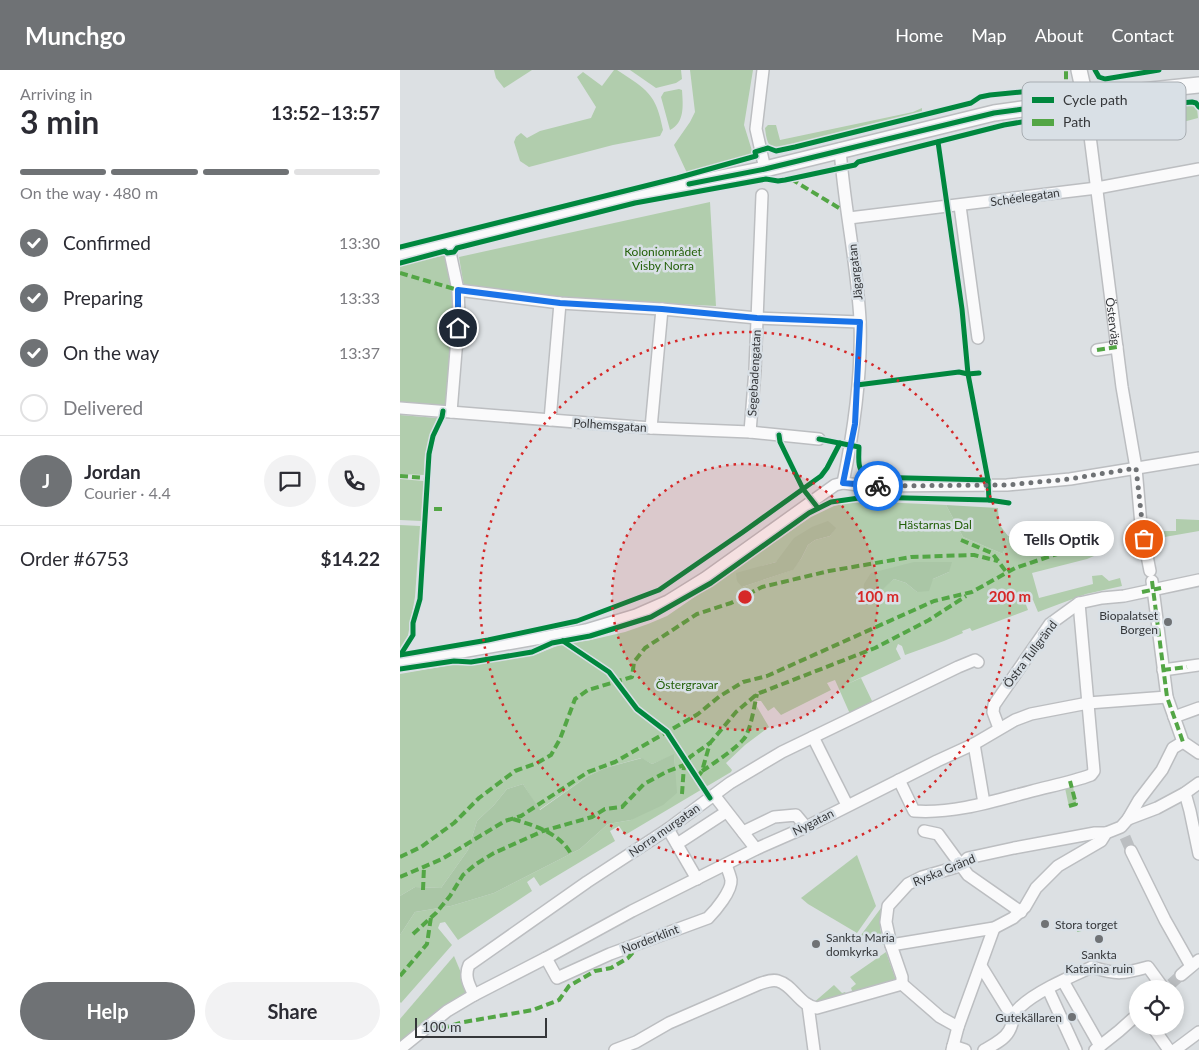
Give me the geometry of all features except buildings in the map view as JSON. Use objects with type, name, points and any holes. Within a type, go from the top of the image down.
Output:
[{"type":"main road","points":[[1186,87],[1199,85]]},
{"type":"main road","points":[[400,255],[647,193],[765,168],[994,113],[1022,109]]},
{"type":"street","points":[[763,70],[756,129],[765,168]]},
{"type":"street","name":"Österväg","points":[[1090,140],[1122,387],[1136,468],[1141,525],[1152,581],[1167,697],[1183,742]]},
{"type":"street","name":"Jägargatan","points":[[840,149],[860,322],[855,424],[843,483]]},
{"type":"street","name":"Schéelegatan","points":[[849,218],[1097,188],[1199,169]]},
{"type":"street","name":"Segebadengatan","points":[[750,432],[762,195]]},
{"type":"street","points":[[960,206],[978,338]]},
{"type":"street","points":[[448,243],[458,290],[459,314],[452,412]]},
{"type":"street","points":[[458,290],[560,303],[662,309],[757,318],[860,322]]},
{"type":"street","points":[[550,420],[560,303]]},
{"type":"street","points":[[651,428],[662,309]]},
{"type":"street","points":[[1098,350],[1117,347]]},
{"type":"street","name":"Polhemsgatan","points":[[400,408],[651,428],[750,432],[819,439]]},
{"type":"street","points":[[400,663],[586,630],[636,615],[668,601],[705,578],[828,489],[843,483],[867,486],[998,486],[1050,482],[1199,458]]},
{"type":"street","name":"Östra Tullgränd","points":[[1000,728],[993,712],[994,705],[999,695],[1050,624],[1079,603],[1124,596],[1152,581],[1198,583]]},
{"type":"street","points":[[899,780],[914,811],[958,808],[984,803],[1089,776],[1093,773],[1079,603]]},
{"type":"street","name":"Norra murgatan","points":[[474,995],[467,980],[466,971],[469,965],[587,882],[668,829],[730,783],[775,756],[813,737],[958,667],[974,660],[978,662]]},
{"type":"street","points":[[1163,670],[1199,665]]},
{"type":"street","name":"Nygatan","points":[[400,1049],[448,1011],[474,995],[632,911],[974,744],[1000,728],[1031,714],[1088,703],[1167,697]]},
{"type":"street","points":[[1174,717],[1199,708]]},
{"type":"street","points":[[813,737],[847,805]]},
{"type":"street","points":[[1125,828],[1139,800],[1162,770],[1173,748],[1183,742],[1199,753]]},
{"type":"street","points":[[974,744],[977,752],[984,803]]},
{"type":"street","points":[[891,945],[994,928],[1020,912],[1036,888],[1064,862],[1101,841],[1106,833],[1125,828],[1199,783]]},
{"type":"street","points":[[1185,793],[1195,810],[1199,854]]},
{"type":"street","points":[[714,795],[756,849]]},
{"type":"street","points":[[677,844],[726,812]]},
{"type":"street","points":[[743,832],[774,817],[796,815],[806,827]]},
{"type":"street","points":[[668,829],[697,879]]},
{"type":"street","points":[[924,831],[938,834],[968,875],[1020,912]]},
{"type":"street","name":"Ryska Gränd","points":[[902,984],[902,976],[891,945],[886,922],[888,906],[894,897],[908,884],[922,877],[960,866],[968,858],[1096,833],[1106,833]]},
{"type":"street","points":[[1131,851],[1165,920],[1195,963],[1181,975]]},
{"type":"street","name":"Norderklint","points":[[546,958],[557,978],[610,954],[708,918],[728,892],[731,885],[726,865]]},
{"type":"street","points":[[965,1050],[952,1048],[994,928]]},
{"type":"street","points":[[981,966],[1012,1018]]},
{"type":"street","points":[[984,1050],[1004,1038],[1009,1032],[1012,1018],[1020,1006],[1048,989],[1092,967],[1111,973],[1127,972],[1148,966],[1161,980]]},
{"type":"street","points":[[616,1050],[637,1046],[669,1024],[771,980],[782,983],[808,1005],[817,1008],[902,984],[940,1017],[958,1027]]},
{"type":"street","points":[[1063,981],[1097,1048],[1129,1021]]},
{"type":"street","points":[[1048,989],[1076,1050]]},
{"type":"street","points":[[808,1005],[814,1050]]},
{"type":"street","points":[[1175,1050],[1199,1032]]},
{"type":"street","points":[[1158,1035],[1169,1050]]},
{"type":"green space","points":[[494,70],[532,70],[504,88],[496,78]]},
{"type":"green space","points":[[614,70],[617,70],[636,83],[649,94],[660,118],[663,130],[660,136],[613,145],[529,167],[520,161],[514,142],[521,133],[527,138],[540,131],[591,118],[596,107],[577,77],[583,72],[602,86]]},
{"type":"green space","points":[[630,70],[681,70],[682,79],[676,83],[656,88]]},
{"type":"green space","points":[[690,70],[753,70],[744,125],[753,154],[687,173],[674,145],[695,112]]},
{"type":"green space","points":[[682,90],[683,102],[681,118],[675,127],[670,130],[661,97],[664,92]]},
{"type":"green space","points":[[1186,104],[1194,105],[1197,108],[1198,118],[1186,121]]},
{"type":"green space","points":[[922,108],[922,113],[785,148],[775,148],[769,144],[765,128],[768,125],[776,125],[780,140],[913,112]]},
{"type":"green space","name":"Koloniområdet Visby Norra","points":[[710,202],[716,306],[465,293],[459,257]]},
{"type":"green space","points":[[446,255],[456,296],[447,407],[400,404],[400,265]]},
{"type":"green space","points":[[400,415],[437,418],[425,454],[424,475],[400,474]]},
{"type":"green space","points":[[400,479],[424,481],[421,521],[400,520]]},
{"type":"green space","name":"Östergravar","points":[[880,502],[946,505],[963,537],[1003,554],[1008,536],[1106,540],[1093,551],[1094,556],[1032,573],[1039,598],[1093,584],[1092,576],[1102,575],[1109,581],[1120,578],[1122,586],[1086,594],[1038,612],[1033,600],[1028,599],[1025,602],[1028,610],[972,631],[970,628],[944,641],[905,655],[902,646],[898,644],[896,649],[901,659],[845,685],[861,678],[873,703],[850,714],[835,680],[827,683],[831,690],[781,715],[774,707],[768,711],[761,701],[757,701],[756,705],[769,727],[745,745],[726,763],[732,770],[731,772],[625,835],[619,826],[610,831],[615,841],[540,886],[534,877],[527,882],[532,891],[458,940],[445,922],[440,923],[438,928],[452,945],[401,1003],[400,935],[415,912],[451,906],[494,893],[580,849],[608,824],[631,820],[675,771],[674,755],[652,764],[641,758],[605,768],[588,776],[539,810],[523,784],[507,789],[477,821],[468,850],[441,888],[415,887],[400,896],[400,674],[457,664],[469,666],[537,654],[562,644],[591,640],[648,624],[667,616],[811,517],[834,506],[847,503]],"holes":[[[835,528],[830,536],[815,540],[808,545],[801,559],[792,570],[742,587],[762,566],[776,562]],[[949,572],[933,579],[917,592],[906,583],[894,579],[882,589],[871,573]]]},
{"type":"green space","points":[[946,505],[998,508],[999,524],[1008,536],[1003,554],[963,537]]},
{"type":"green space","points":[[1176,519],[1199,520],[1199,531],[1153,539],[1152,531],[1176,531]]},
{"type":"green space","points":[[828,521],[836,528],[830,536],[815,540],[808,545],[793,570],[742,587],[737,581],[736,573],[776,562],[794,538],[812,527]]},
{"type":"green space","points":[[400,525],[420,526],[415,597],[407,641],[400,650]]},
{"type":"green space","points":[[914,562],[952,562],[949,572],[933,579],[929,591],[917,592],[906,583],[894,579],[883,589],[871,605],[862,605],[864,584],[871,573]]},
{"type":"green space","points":[[674,754],[677,793],[663,805],[631,820],[608,824],[580,849],[494,893],[451,906],[415,912],[400,935],[400,896],[415,887],[441,888],[468,850],[477,821],[507,789],[523,784],[540,810],[588,776],[605,768],[642,758],[652,764]]},
{"type":"green space","points":[[1073,787],[1077,805],[1069,807],[1065,788]]},
{"type":"green space","points":[[857,855],[876,906],[857,933],[801,898]]},
{"type":"green space","points":[[881,908],[880,928],[884,945],[861,935]]},
{"type":"green space","points":[[886,952],[896,980],[892,984],[854,996],[851,988],[856,984],[850,977]]},
{"type":"green space","points":[[454,956],[467,987],[465,993],[400,1046],[400,1019]]},
{"type":"green space","points":[[834,985],[847,995],[812,1004]]},
{"type":"tunnel","points":[[1125,837],[1131,851]]},
{"type":"tunnel","points":[[1175,980],[1181,975]]},
{"type":"marked path","points":[[1066,70],[1066,82]]},
{"type":"marked path","points":[[791,179],[839,208]]},
{"type":"marked path","points":[[400,273],[458,290]]},
{"type":"marked path","points":[[1097,350],[1117,347]]},
{"type":"marked path","points":[[400,476],[427,478]]},
{"type":"marked path","points":[[434,509],[446,509]]},
{"type":"marked path","points":[[961,540],[992,553],[1007,573]]},
{"type":"marked path","points":[[400,877],[442,859],[505,821],[521,816],[588,772],[615,762],[698,714],[720,696],[743,682],[767,676],[934,601],[972,592],[1015,568],[1057,554],[1100,548]]},
{"type":"marked path","points":[[400,857],[421,847],[454,823],[479,798],[515,771],[537,763],[551,755],[560,739],[575,699],[588,690],[632,677],[634,662],[645,648],[697,614],[731,603],[762,587],[829,571],[911,557],[974,555],[998,561]]},
{"type":"marked path","points":[[1152,581],[1167,697],[1183,742]]},
{"type":"marked path","points":[[1142,592],[1161,588]]},
{"type":"marked path","points":[[697,778],[702,771],[710,743],[736,712],[757,694],[875,648],[929,620],[966,596]]},
{"type":"marked path","points":[[1163,670],[1187,667]]},
{"type":"marked path","points":[[702,771],[732,750],[746,736],[757,694]]},
{"type":"marked path","points":[[682,794],[684,765],[690,757],[710,743]]},
{"type":"marked path","points":[[413,934],[436,913],[450,896],[463,875],[476,864],[494,853],[543,831],[592,817],[605,809],[622,807],[644,784],[684,765]]},
{"type":"marked path","points":[[1069,806],[1076,804],[1070,781]]},
{"type":"marked path","points":[[513,819],[547,831],[561,841],[572,856]]},
{"type":"marked path","points":[[423,890],[424,867]]},
{"type":"marked path","points":[[400,976],[427,944],[431,917]]},
{"type":"marked path","points":[[1077,930],[1081,929]]},
{"type":"marked path","points":[[429,1025],[446,1027],[533,1010],[559,1000],[569,986],[595,971],[611,968],[628,958],[642,942]]},
{"type":"cycle path","points":[[1095,70],[1099,77],[1105,79],[1159,70]]},
{"type":"cycle path","points":[[400,247],[677,178],[756,156],[755,152],[768,148],[776,151],[795,147],[971,103],[980,97],[1022,92]]},
{"type":"cycle path","points":[[1186,103],[1196,103],[1199,107]]},
{"type":"cycle path","points":[[689,184],[765,169],[994,113],[1022,109]]},
{"type":"cycle path","points":[[400,263],[445,251],[447,253],[454,252],[457,248],[635,203],[766,179],[785,180],[855,165],[858,162],[1022,122]]},
{"type":"cycle path","points":[[938,142],[962,309],[968,374],[988,480],[989,500]]},
{"type":"cycle path","points":[[857,385],[959,372],[968,374],[979,373]]},
{"type":"cycle path","points":[[401,654],[413,635],[413,623],[420,599],[429,454],[433,436],[443,411]]},
{"type":"cycle path","points":[[779,435],[780,442],[803,489],[818,508]]},
{"type":"cycle path","points":[[819,439],[859,447],[860,468],[869,477],[988,480]]},
{"type":"cycle path","points":[[400,655],[488,640],[577,621],[659,590],[821,476],[840,443]]},
{"type":"cycle path","points":[[400,669],[454,661],[471,662],[532,652],[552,643],[590,636],[651,617],[711,583],[809,513],[831,502],[866,497],[989,500],[1009,503]]},
{"type":"cycle path","points":[[563,641],[609,672],[637,709],[667,732],[710,798]]},
{"type":"way so far","points":[[878,486],[988,486],[1050,482],[1136,468],[1144,539]]},
{"type":"place","name":"Tells Optik","points":[[1144,539]]},
{"type":"place","name":"Biopalatset Borgen","points":[[1168,622]]},
{"type":"place","name":"Stora torget","points":[[1045,924]]},
{"type":"place","name":"Sankta Katarina ruin","points":[[1099,939]]},
{"type":"place","name":"Sankta Maria domkyrka","points":[[816,944]]},
{"type":"place","name":"Gutekällaren","points":[[1072,1017]]},
{"type":"route","points":[[458,328],[458,290],[560,303],[662,309],[757,318],[860,322],[855,424],[843,483],[878,486]]},
{"type":"park label","name":"Hästarnas Dal","points":[[935,524]]}]
